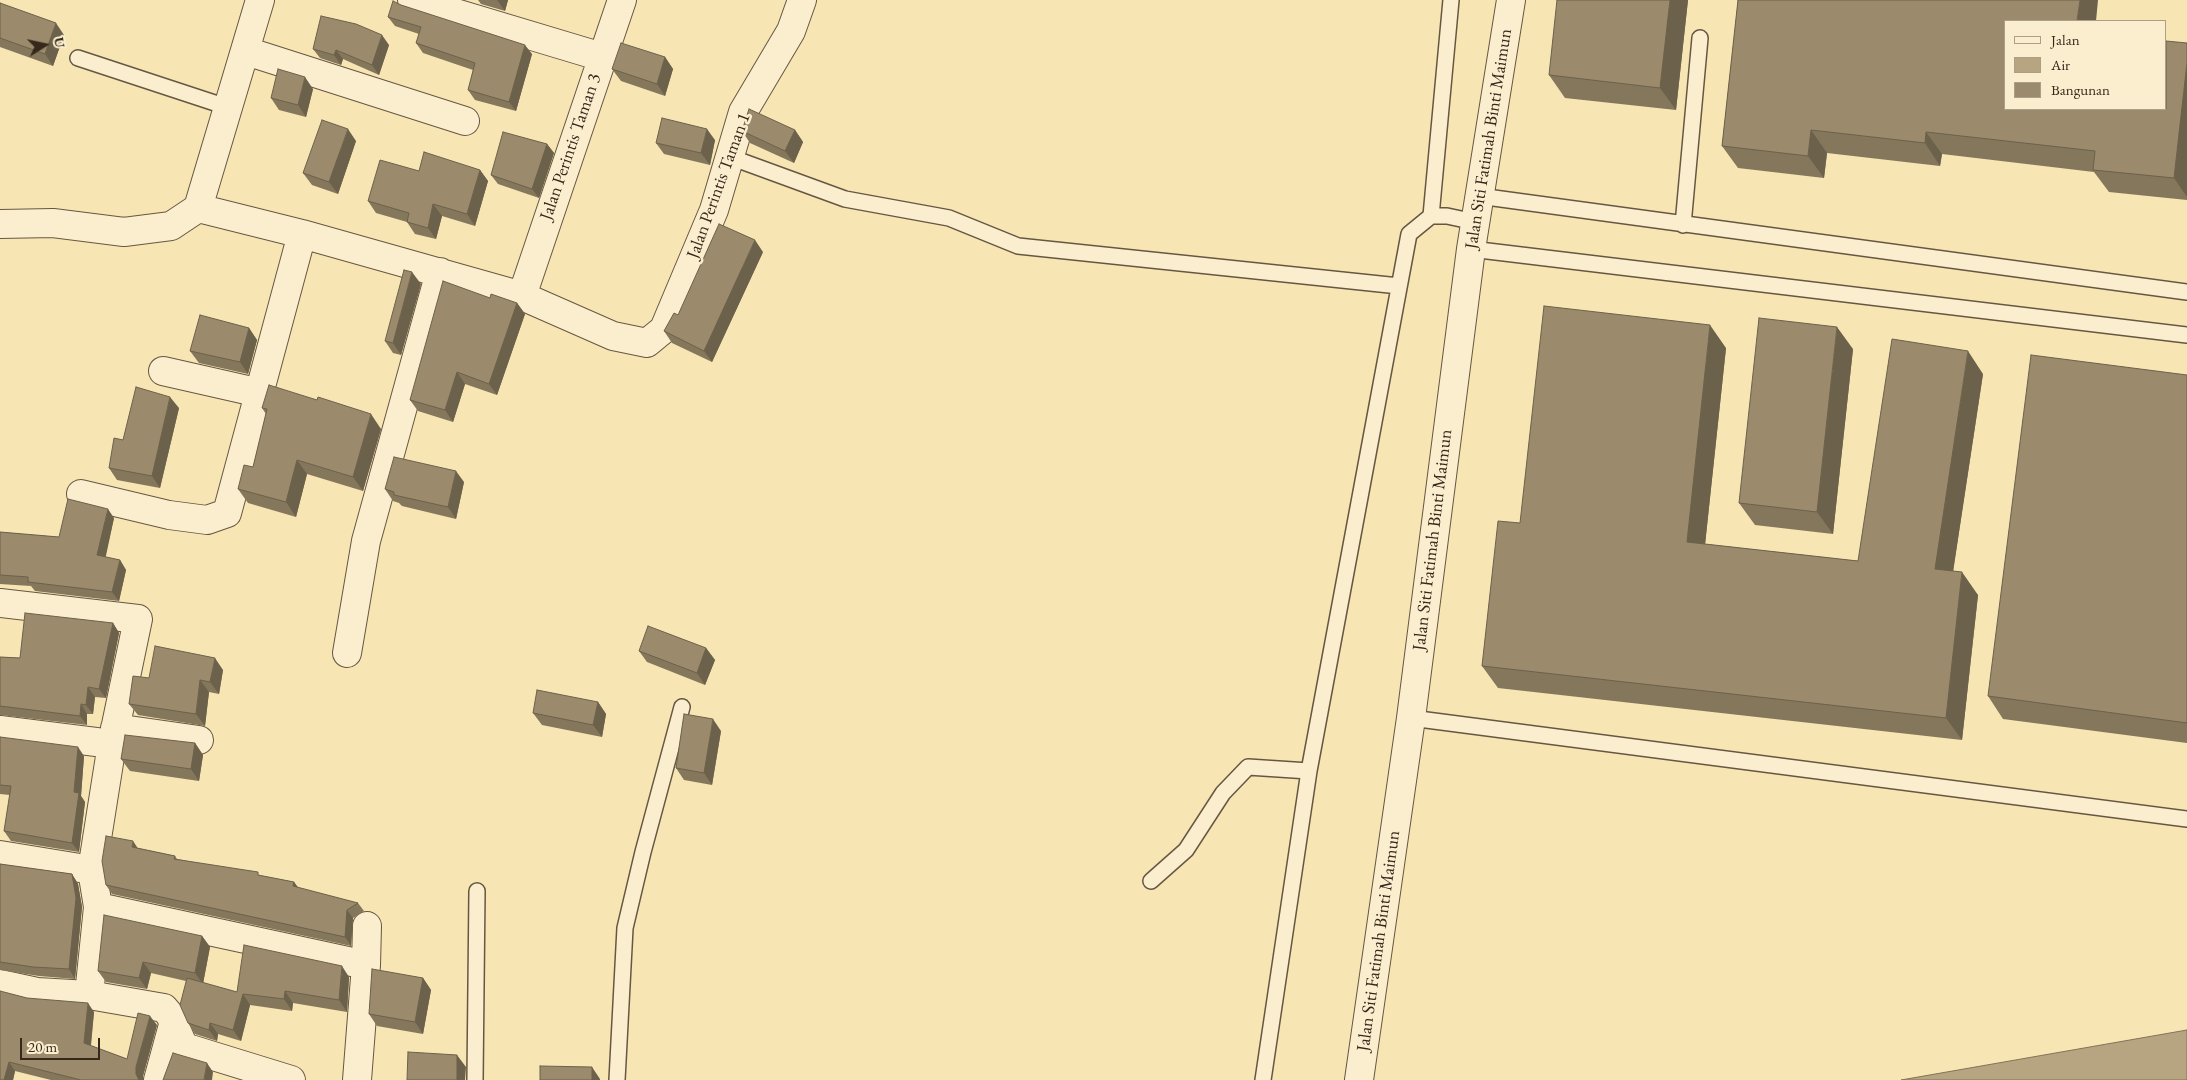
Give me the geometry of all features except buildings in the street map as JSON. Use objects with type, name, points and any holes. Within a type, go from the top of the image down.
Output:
[{"type":"street","points":[[0,224],[53,223],[124,232],[171,226],[198,208],[226,107],[246,51],[260,0]]},
{"type":"street","points":[[412,0],[602,56]]},
{"type":"street","name":"Jalan Perintis Taman 3","points":[[522,296],[622,0]]},
{"type":"street","name":"Jalan Perintis Taman 1","points":[[522,296],[613,336],[647,343],[664,329],[714,210],[743,112],[792,31],[802,0]]},
{"type":"street","name":"Jalan Siti Fatimah Binti Maimun","points":[[1359,1080],[1410,718],[1471,249],[1511,0]]},
{"type":"street","points":[[246,51],[465,121]]},
{"type":"street","points":[[198,208],[302,234],[522,296]]},
{"type":"street","points":[[81,494],[169,514],[208,520],[221,517],[230,509],[302,234]]},
{"type":"street","points":[[347,654],[366,541],[440,272]]},
{"type":"street","points":[[163,371],[260,393]]},
{"type":"street","points":[[0,603],[138,619],[114,736],[92,870],[98,907],[89,995]]},
{"type":"street","points":[[0,730],[199,740]]},
{"type":"street","points":[[0,854],[92,870]]},
{"type":"street","points":[[98,907],[366,965]]},
{"type":"street","points":[[357,1080],[366,965],[367,926]]},
{"type":"street","points":[[0,984],[36,992],[89,995],[164,1008],[170,1015],[184,1047],[291,1080]]},
{"type":"street","points":[[158,1080],[173,1025]]},
{"type":"lane","points":[[1431,216],[1451,0]]},
{"type":"lane","points":[[1683,225],[1700,38]]},
{"type":"lane","points":[[78,58],[226,107]]},
{"type":"lane","points":[[730,157],[846,199],[949,218],[1018,246],[1399,286]]},
{"type":"lane","points":[[1263,1080],[1309,771],[1409,234],[1431,216],[1447,216],[1477,209],[1683,225],[2187,292]]},
{"type":"lane","points":[[1471,249],[2187,335]]},
{"type":"lane","points":[[617,1080],[625,928],[643,852],[682,707]]},
{"type":"lane","points":[[1410,718],[2187,819]]},
{"type":"lane","points":[[1151,881],[1186,850],[1223,793],[1248,767],[1309,771]]},
{"type":"lane","points":[[475,1080],[477,891]]},
{"type":"water","points":[[2187,1030],[2187,1080],[1901,1080]]}]
